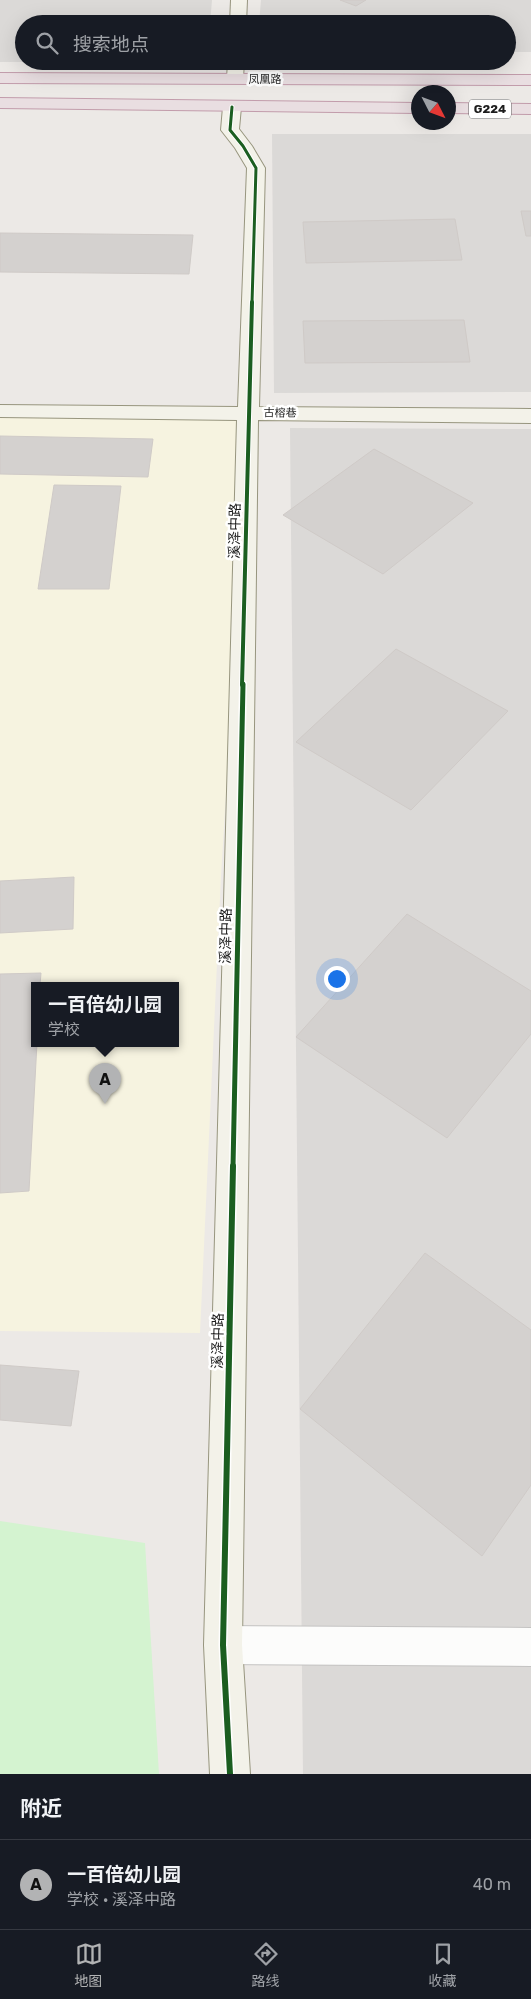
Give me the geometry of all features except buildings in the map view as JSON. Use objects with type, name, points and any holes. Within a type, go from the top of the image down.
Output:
[{"type":"highway","name":"凤凰路","points":[[0,78],[531,80]]},
{"type":"highway","points":[[0,103],[411,108]]},
{"type":"highway","name":"G224","points":[[456,108],[531,109]]},
{"type":"street","points":[[238,15],[239,0]]},
{"type":"street","points":[[235,79],[236,70]]},
{"type":"street","name":"溪泽中路","points":[[230,1774],[223,1645],[248,413],[256,168],[243,146],[230,130],[232,107]]},
{"type":"street","name":"古榕巷","points":[[0,411],[531,416]]},
{"type":"street","points":[[223,1645],[531,1647]]},
{"type":"shaded area","points":[[0,0],[212,0],[211,15],[15,15],[15,62],[0,62]]},
{"type":"shaded area","points":[[261,0],[531,0],[531,52],[516,52],[516,15],[260,15]]},
{"type":"shaded area","points":[[272,134],[531,134],[531,392],[274,393]]},
{"type":"shaded area","points":[[0,413],[249,416],[221,876],[200,1333],[0,1331]]},
{"type":"shaded area","points":[[290,428],[531,429],[531,1774],[303,1774]]},
{"type":"green space","points":[[0,1521],[145,1543],[159,1774],[0,1774]]},
{"type":"cycle path","points":[[230,1774],[223,1645],[248,413],[256,168],[243,146],[230,130],[232,107]]},
{"type":"place","name":"一百倍幼儿园","points":[[105,1104]]}]
